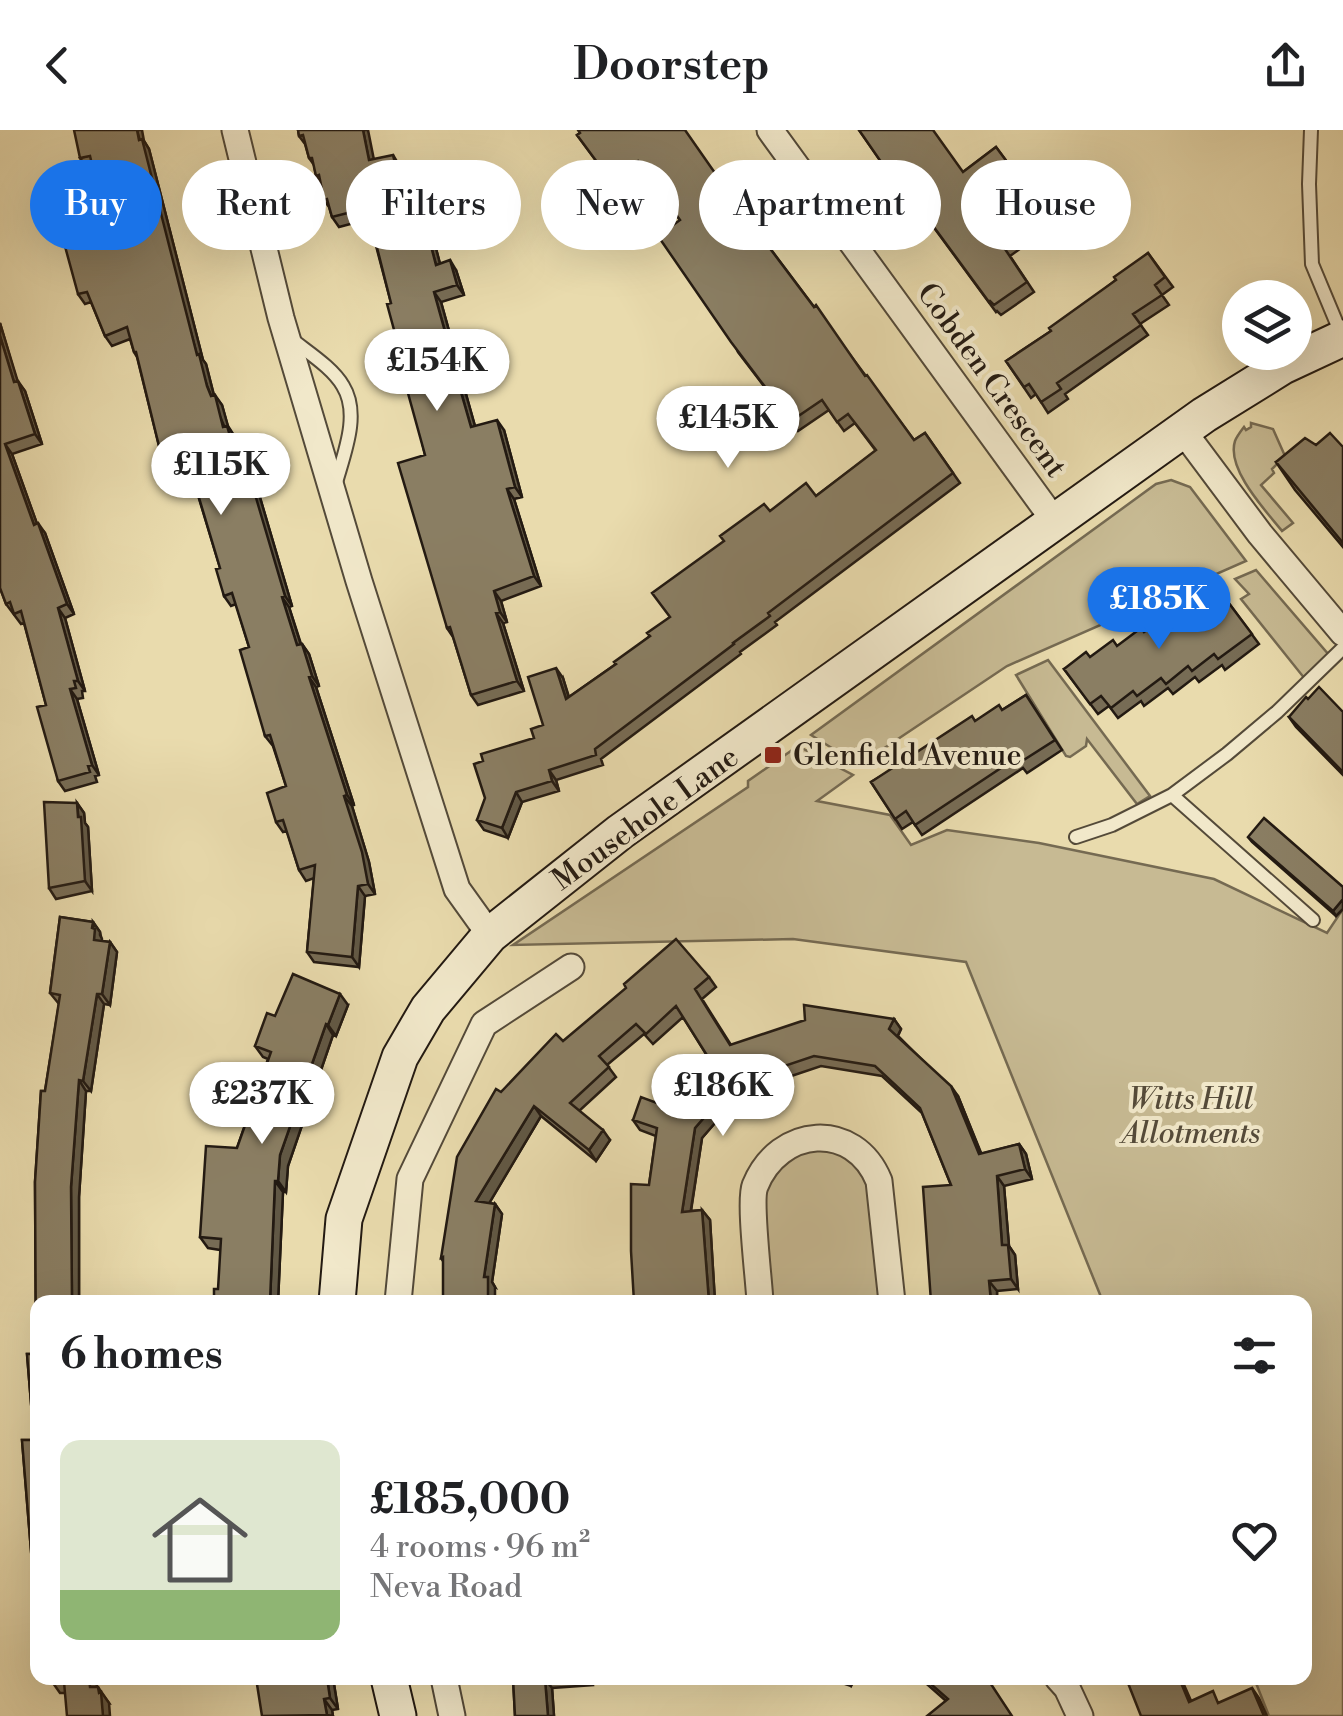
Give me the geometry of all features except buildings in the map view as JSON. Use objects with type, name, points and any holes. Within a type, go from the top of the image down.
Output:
[{"type":"street","points":[[236,130],[286,336],[332,493],[458,889],[490,935]]},
{"type":"street","name":"Cobden Crescent","points":[[770,130],[1056,523]]},
{"type":"street","name":"Mousehole Lane","points":[[338,1295],[344,1219],[400,1057],[428,1009],[490,935],[620,832],[1183,431],[1270,374],[1343,338]]},
{"type":"street","points":[[1183,431],[1260,534],[1343,633]]},
{"type":"street","points":[[399,1295],[410,1179],[484,1024],[571,968]]},
{"type":"street","points":[[760,1295],[753,1189],[764,1169],[790,1145],[806,1138],[828,1137],[853,1146],[872,1164],[879,1181],[891,1295]]},
{"type":"street","points":[[391,1685],[398,1716]]},
{"type":"street","points":[[445,1685],[452,1716]]},
{"type":"street","points":[[1065,1685],[1080,1716]]},
{"type":"lane","points":[[1311,130],[1308,184],[1312,264],[1343,338]]},
{"type":"lane","points":[[286,336],[343,384],[350,406],[349,434],[332,493]]},
{"type":"lane","points":[[1076,837],[1172,794],[1252,733],[1343,648]]},
{"type":"lane","points":[[1172,794],[1314,920]]},
{"type":"green space","points":[[1251,423],[1273,429],[1285,456],[1261,485],[1293,523],[1282,531],[1249,489],[1236,464],[1235,441]]},
{"type":"green space","points":[[1171,480],[1190,487],[1246,561],[1007,666],[859,765],[811,735],[1156,484]]},
{"type":"green space","points":[[1256,570],[1329,655],[1305,679],[1241,599],[1249,594],[1235,579]]},
{"type":"green space","points":[[1048,660],[1150,796],[1137,804],[1087,739],[1086,746],[1066,756],[1016,675]]},
{"type":"green space","name":"Witts Hill Allotments","points":[[798,746],[853,775],[817,801],[890,815],[911,845],[947,830],[1039,843],[1214,879],[1327,933],[1343,909],[1343,1716],[1269,1716],[1257,1685],[1312,1685],[1312,1295],[1100,1295],[966,962],[793,939],[513,945],[748,787],[748,781]]},
{"type":"green space","points":[[806,1138],[873,1164],[891,1295],[760,1295],[764,1169]]},
{"type":"place","name":"Glenfield Avenue","points":[[773,755]]}]
